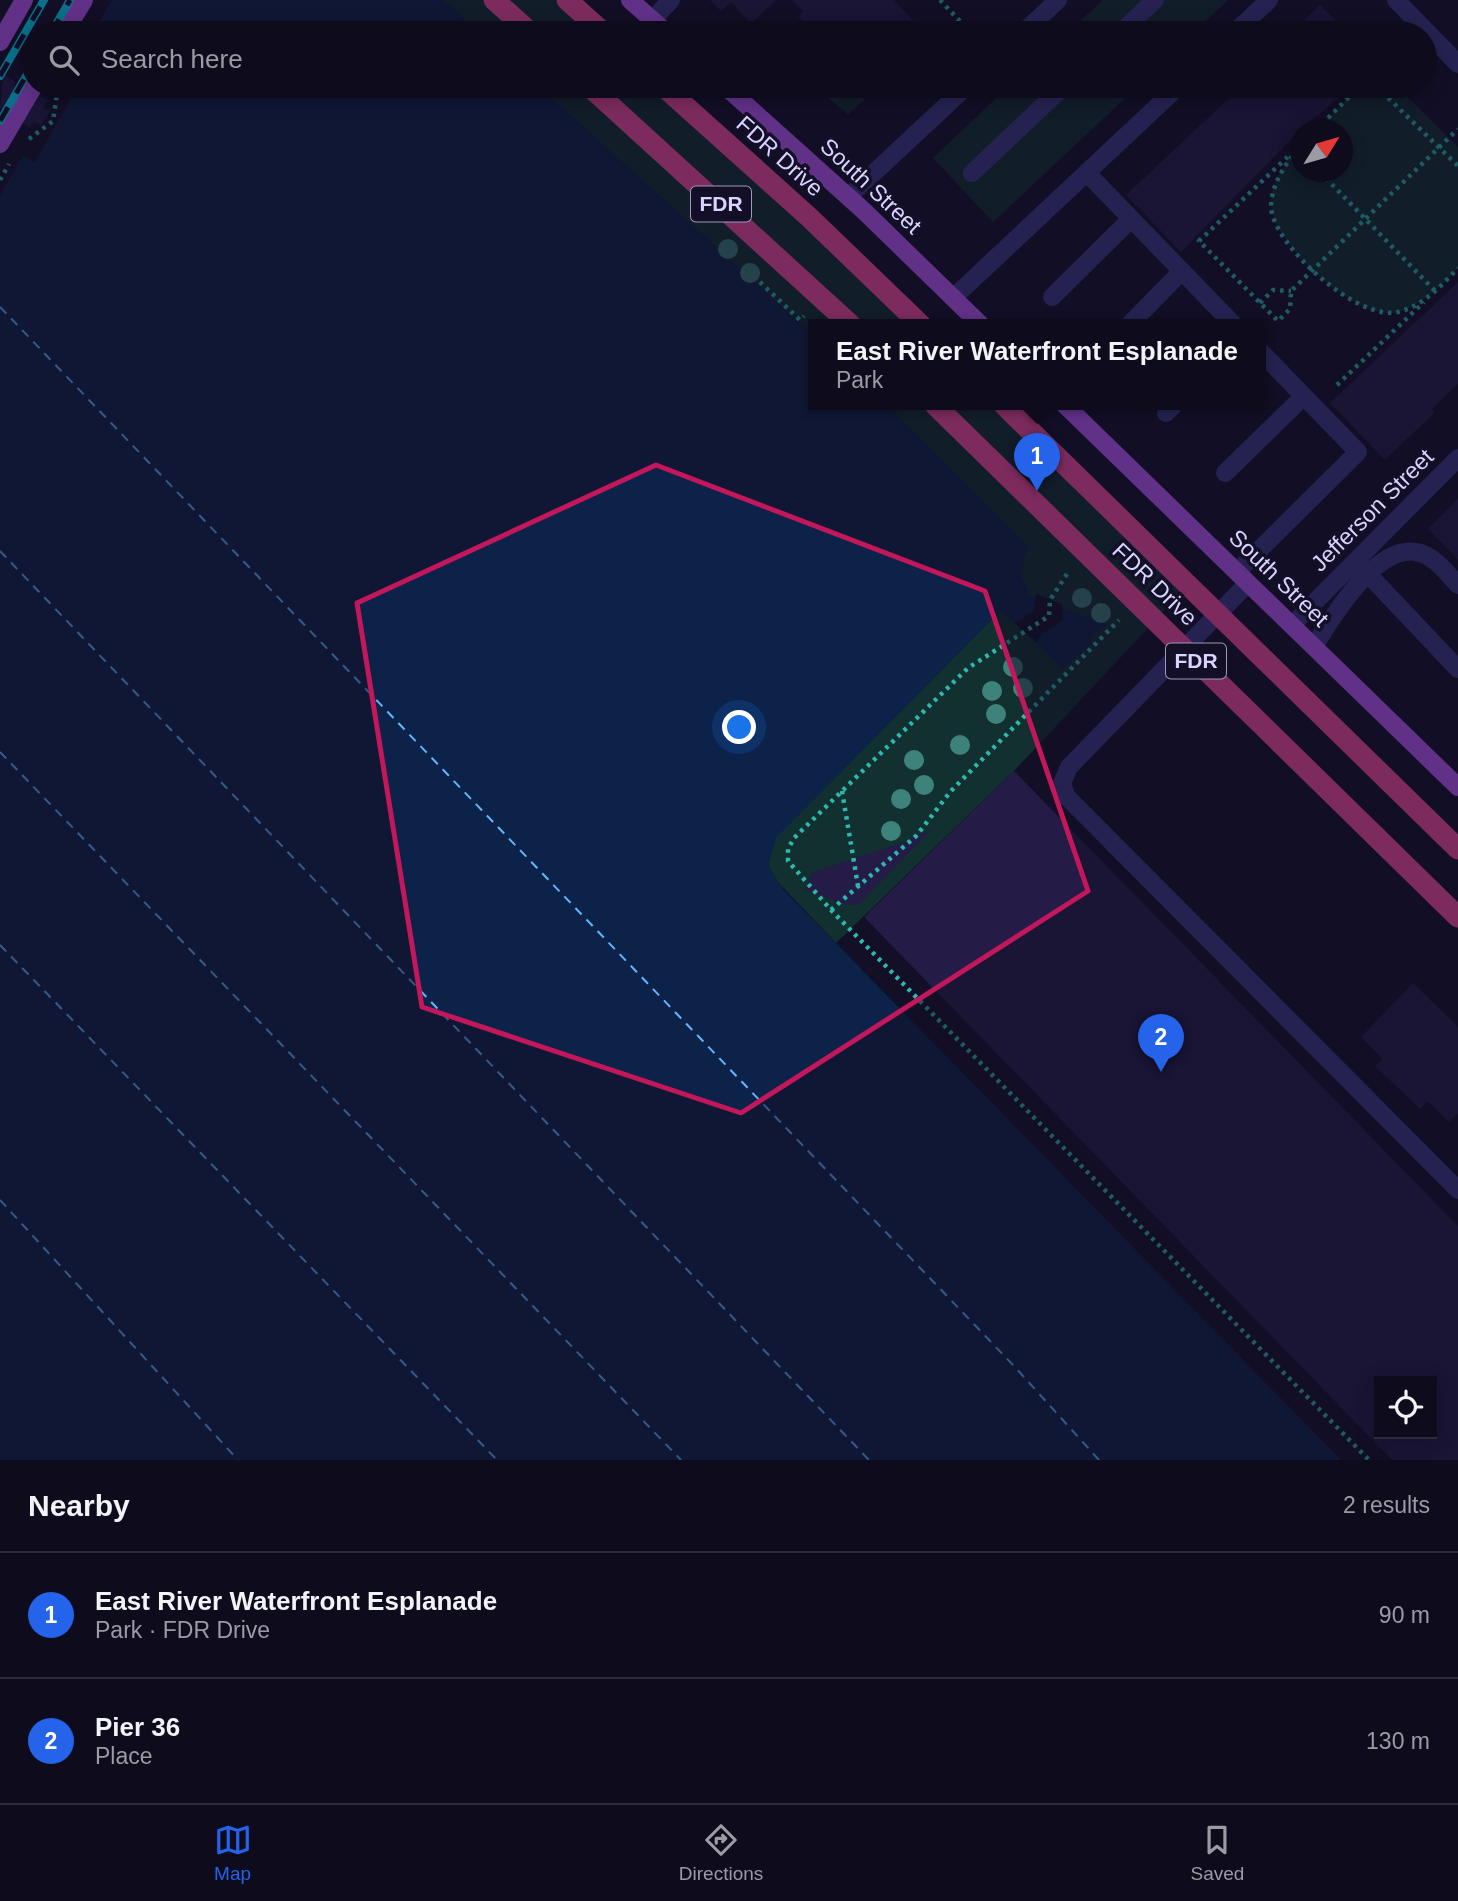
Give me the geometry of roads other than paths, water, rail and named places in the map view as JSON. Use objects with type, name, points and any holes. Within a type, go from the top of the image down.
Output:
[{"type":"highway","points":[[494,0],[518,21]]},
{"type":"highway","points":[[567,0],[591,21]]},
{"type":"highway","name":"FDR","points":[[602,98],[844,319]]},
{"type":"highway","name":"FDR Drive","points":[[676,98],[800,209],[915,319]]},
{"type":"highway","name":"FDR Drive","points":[[940,410],[1458,918]]},
{"type":"highway","name":"FDR Drive","points":[[1009,410],[1458,849]]},
{"type":"main road","points":[[0,42],[24,0]]},
{"type":"main road","points":[[71,21],[84,0]]},
{"type":"main road","points":[[630,0],[652,20]]},
{"type":"main road","points":[[0,145],[27,98]]},
{"type":"main road","name":"South Street","points":[[738,98],[848,197],[975,319]]},
{"type":"main road","name":"South Street","points":[[1070,410],[1458,787]]},
{"type":"street","points":[[652,20],[671,0]]},
{"type":"street","points":[[1036,21],[1058,0]]},
{"type":"street","points":[[1133,21],[1155,0]]},
{"type":"street","points":[[1247,21],[1269,0]]},
{"type":"street","points":[[1396,0],[1416,21]]},
{"type":"street","points":[[1437,42],[1458,64]]},
{"type":"street","points":[[848,197],[954,98]]},
{"type":"street","points":[[972,173],[1051,98]]},
{"type":"street","points":[[953,298],[1166,98]]},
{"type":"street","points":[[1087,173],[1228,319]]},
{"type":"street","points":[[1052,297],[1131,219]]},
{"type":"street","points":[[1135,319],[1182,271]]},
{"type":"street","points":[[1266,357],[1359,452],[1069,767],[1062,783],[1066,796],[1458,1190]]},
{"type":"street","points":[[1225,473],[1304,396]]},
{"type":"street","name":"Jefferson Street","points":[[1292,625],[1458,458]]},
{"type":"street","points":[[1314,647],[1331,619],[1368,574],[1395,553],[1417,552],[1434,560],[1458,585]]},
{"type":"street","points":[[1368,574],[1458,669]]},
{"type":"water","points":[[0,0],[443,0],[467,21],[21,21],[21,98],[551,98],[808,330],[808,410],[891,410],[1029,547],[1022,571],[1028,595],[1108,625],[1092,634],[1090,645],[1063,668],[1001,610],[776,838],[768,865],[783,889],[1341,1460],[0,1460]]},
{"type":"railway","points":[[32,21],[44,0]]},
{"type":"railway","points":[[58,21],[70,0]]},
{"type":"railway","points":[[0,76],[21,40]]},
{"type":"railway","points":[[0,121],[21,85]]},
{"type":"place","name":"East River Waterfront Esplanade","points":[[1037,491]]},
{"type":"place","name":"Pier 36","points":[[1161,1072]]}]
